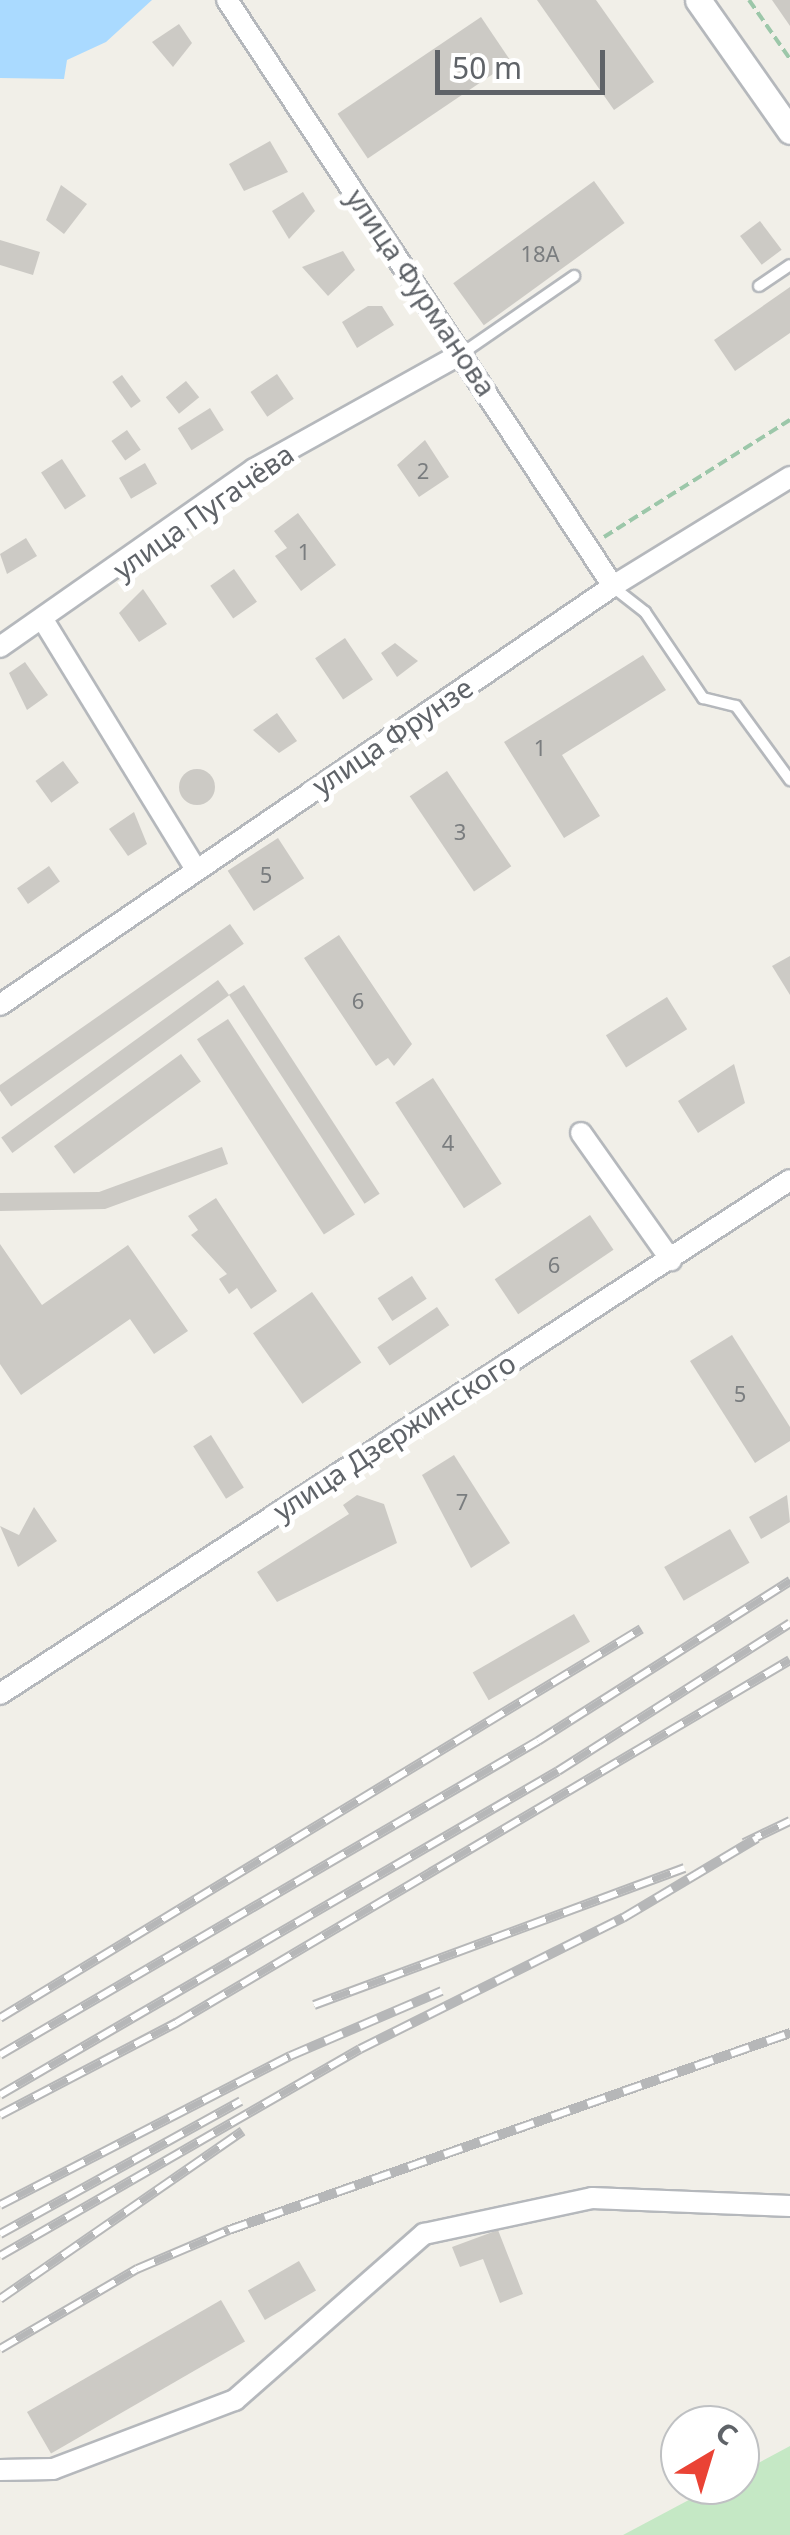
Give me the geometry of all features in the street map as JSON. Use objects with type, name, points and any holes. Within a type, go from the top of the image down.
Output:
[{"type":"street","name":"улица Фурманова","points":[[227,0],[464,352],[612,586]]},
{"type":"street","points":[[698,0],[790,131]]},
{"type":"street","name":"улица Пугачёва","points":[[0,647],[45,623],[254,469],[464,352]]},
{"type":"street","name":"улица Фрунзе","points":[[0,1004],[612,586],[790,477]]},
{"type":"street","points":[[45,623],[196,869]]},
{"type":"street","points":[[581,1133],[671,1260]]},
{"type":"street","name":"улица Дзержинского","points":[[0,1694],[790,1180]]},
{"type":"street","points":[[0,2470],[53,2469],[235,2400],[424,2234],[592,2198],[790,2206]]},
{"type":"lane","points":[[759,286],[790,265]]},
{"type":"lane","points":[[464,352],[574,276]]},
{"type":"lane","points":[[612,586],[645,612],[703,698],[736,706],[790,780]]},
{"type":"path","points":[[748,0],[790,59]]},
{"type":"path","points":[[587,546],[728,467],[790,420]]},
{"type":"green space","points":[[790,2446],[790,2535],[623,2535],[679,2505],[760,2505],[760,2462]]},
{"type":"water","points":[[0,0],[152,0],[106,42],[67,60],[64,79],[0,78]]},
{"type":"building","points":[[537,0],[596,0],[654,82],[614,110]]},
{"type":"building","points":[[772,0],[790,0],[790,26]]},
{"type":"building","points":[[481,17],[511,62],[368,159],[338,114]]},
{"type":"building","points":[[179,24],[192,43],[173,67],[152,42]]},
{"type":"building","points":[[270,141],[288,172],[244,191],[229,164]]},
{"type":"building","points":[[594,181],[625,223],[484,325],[453,283]]},
{"type":"building","points":[[61,185],[87,204],[64,234],[46,220]]},
{"type":"building","points":[[303,192],[315,211],[289,239],[272,211]]},
{"type":"building","points":[[760,221],[782,250],[762,265],[740,236]]},
{"type":"building","points":[[0,240],[40,252],[33,275],[0,265]]},
{"type":"building","points":[[343,251],[355,270],[328,296],[302,267]]},
{"type":"building","points":[[790,287],[790,333],[735,371],[714,340]]},
{"type":"building","points":[[368,306],[382,306],[394,325],[357,348],[342,322]]},
{"type":"building","points":[[277,374],[294,399],[267,417],[250,392]]},
{"type":"building","points":[[122,375],[141,401],[131,408],[112,382]]},
{"type":"building","points":[[186,381],[199,397],[179,414],[166,397]]},
{"type":"building","points":[[210,408],[224,430],[192,450],[178,428]]},
{"type":"building","points":[[127,430],[141,450],[125,461],[111,441]]},
{"type":"building","points":[[425,440],[449,477],[419,497],[397,465]]},
{"type":"building","points":[[62,459],[86,496],[65,510],[41,473]]},
{"type":"building","points":[[145,463],[157,484],[131,499],[119,478]]},
{"type":"building","points":[[298,513],[336,565],[301,591],[275,556],[287,548],[274,531]]},
{"type":"building","points":[[26,538],[37,556],[7,574],[0,554]]},
{"type":"building","points":[[234,569],[257,602],[233,618],[210,586]]},
{"type":"building","points":[[143,589],[167,624],[139,642],[119,613]]},
{"type":"building","points":[[345,638],[373,679],[343,700],[315,658]]},
{"type":"building","points":[[395,643],[418,661],[397,677],[381,653]]},
{"type":"building","points":[[643,655],[666,690],[562,755],[600,816],[564,838],[504,742]]},
{"type":"building","points":[[25,662],[48,695],[27,710],[9,673]]},
{"type":"building","points":[[277,713],[297,741],[279,753],[253,730]]},
{"type":"building","points":[[63,761],[79,783],[51,803],[35,781]]},
{"type":"building","points":[[197,769],[210,774],[215,787],[210,800],[197,805],[184,800],[179,787],[184,774]]},
{"type":"building","points":[[447,771],[511,866],[474,892],[410,796]]},
{"type":"building","points":[[134,812],[147,844],[128,856],[109,829]]},
{"type":"building","points":[[278,838],[304,878],[254,911],[228,871]]},
{"type":"building","points":[[49,866],[60,882],[28,904],[17,888]]},
{"type":"building","points":[[230,924],[244,944],[11,1107],[0,1085]]},
{"type":"building","points":[[339,935],[412,1044],[394,1066],[388,1058],[376,1066],[304,958]]},
{"type":"building","points":[[790,956],[790,995],[772,966]]},
{"type":"building","points":[[218,980],[229,995],[12,1153],[1,1138]]},
{"type":"building","points":[[244,985],[380,1194],[365,1204],[229,995]]},
{"type":"building","points":[[667,997],[687,1029],[626,1067],[606,1035]]},
{"type":"building","points":[[228,1019],[355,1214],[324,1235],[197,1039]]},
{"type":"building","points":[[181,1054],[201,1082],[74,1174],[54,1146]]},
{"type":"building","points":[[734,1064],[745,1103],[698,1133],[678,1101]]},
{"type":"building","points":[[433,1078],[502,1184],[464,1208],[395,1103]]},
{"type":"building","points":[[222,1147],[228,1164],[105,1209],[0,1211],[0,1193],[99,1192]]},
{"type":"building","points":[[216,1198],[277,1291],[251,1309],[237,1288],[229,1294],[219,1279],[227,1274],[191,1235],[198,1230],[188,1216]]},
{"type":"building","points":[[590,1215],[613,1250],[518,1314],[495,1279]]},
{"type":"building","points":[[0,1244],[42,1305],[128,1245],[188,1331],[154,1354],[130,1319],[21,1395],[0,1364]]},
{"type":"building","points":[[412,1276],[427,1299],[392,1321],[378,1298]]},
{"type":"building","points":[[312,1292],[361,1362],[302,1404],[253,1333]]},
{"type":"building","points":[[437,1307],[449,1325],[390,1366],[377,1347]]},
{"type":"building","points":[[732,1335],[790,1427],[790,1441],[755,1463],[690,1361]]},
{"type":"building","points":[[211,1435],[244,1488],[226,1499],[193,1446]]},
{"type":"building","points":[[454,1455],[510,1543],[471,1568],[422,1475]]},
{"type":"building","points":[[357,1495],[384,1504],[397,1543],[277,1602],[257,1572],[349,1514],[343,1505]]},
{"type":"building","points":[[787,1495],[790,1522],[761,1539],[749,1517]]},
{"type":"building","points":[[34,1507],[57,1541],[18,1567],[0,1526],[19,1535]]},
{"type":"building","points":[[730,1529],[750,1563],[684,1601],[664,1567]]},
{"type":"building","points":[[574,1614],[590,1642],[489,1700],[473,1672]]},
{"type":"building","points":[[498,2230],[523,2294],[500,2303],[483,2259],[460,2267],[452,2247]]},
{"type":"building","points":[[299,2261],[316,2290],[265,2320],[248,2290]]},
{"type":"building","points":[[221,2300],[245,2342],[51,2454],[27,2412]]},
{"type":"railway","points":[[0,2055],[538,1741],[790,1581]]},
{"type":"railway","points":[[0,2095],[558,1771],[790,1623]]},
{"type":"railway","points":[[0,2018],[641,1629]]},
{"type":"railway","points":[[0,2115],[176,2023],[790,1660]]},
{"type":"railway","points":[[744,1843],[790,1821]]},
{"type":"railway","points":[[0,2256],[360,2049],[623,1918],[757,1838]]},
{"type":"railway","points":[[314,2005],[684,1868]]},
{"type":"railway","points":[[0,2205],[290,2056],[442,1991]]},
{"type":"railway","points":[[0,2349],[137,2269],[229,2230],[790,2033]]},
{"type":"railway","points":[[0,2234],[241,2101]]},
{"type":"railway","points":[[0,2299],[243,2131]]}]
